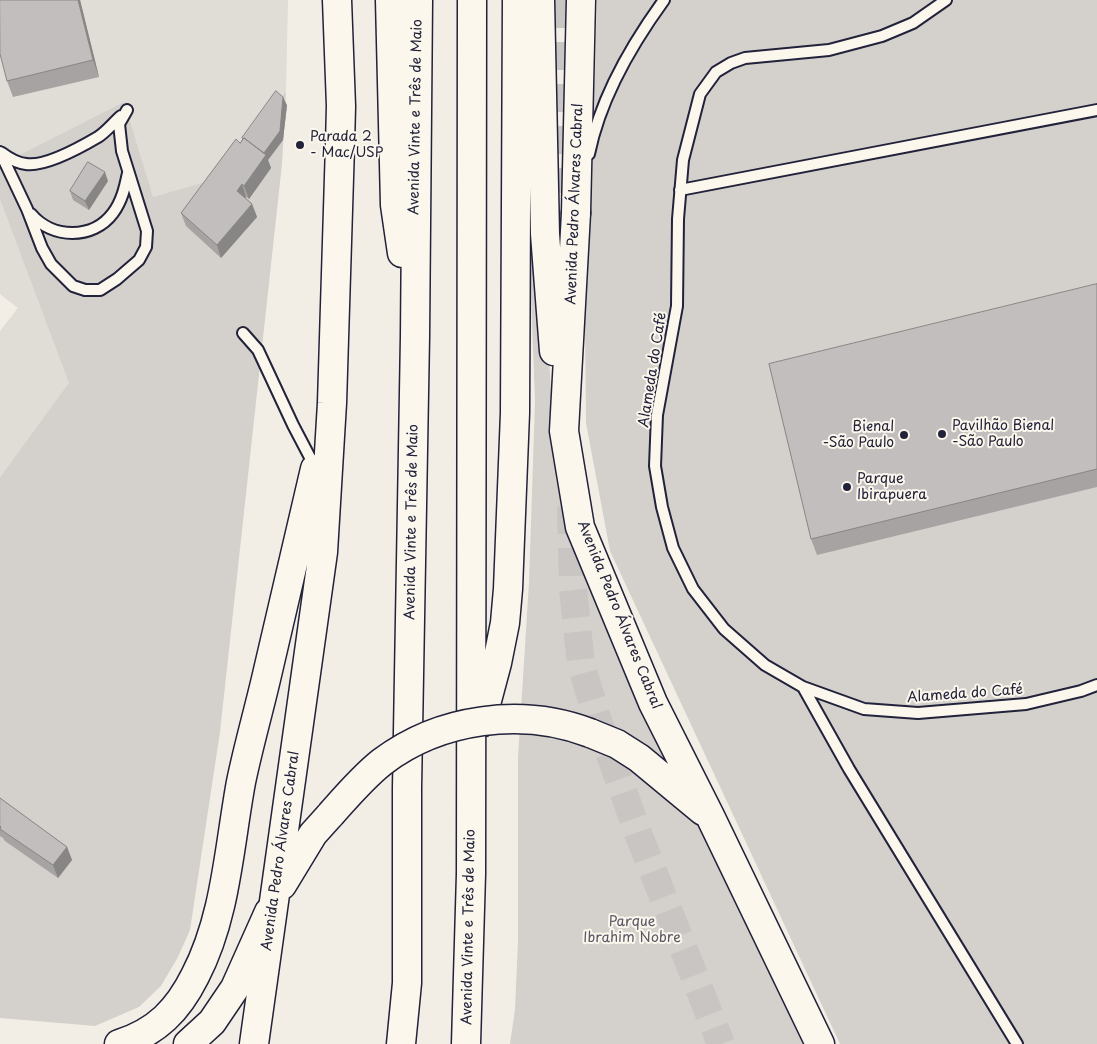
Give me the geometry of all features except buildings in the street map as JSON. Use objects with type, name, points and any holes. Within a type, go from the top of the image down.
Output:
[{"type":"main road","name":"Avenida Pedro Álvares Cabral","points":[[254,1044],[323,552],[332,403],[341,106],[337,0]]},
{"type":"main road","points":[[390,0],[395,205],[414,336]]},
{"type":"main road","name":"Avenida Vinte e Três de Maio","points":[[400,1044],[407,983],[407,788],[418,0]]},
{"type":"main road","name":"Avenida Vinte e Três de Maio","points":[[466,1044],[471,874],[472,0]]},
{"type":"main road","points":[[470,761],[497,663],[505,623],[508,589],[515,413],[517,0]]},
{"type":"main road","points":[[540,0],[545,234],[559,406],[564,431]]},
{"type":"main road","name":"Avenida Pedro Álvares Cabral","points":[[581,0],[576,213],[564,431],[580,527],[653,703],[820,1044]]},
{"type":"main road","points":[[119,1044],[148,1032],[168,1017],[181,1002],[196,974],[220,910],[242,782],[315,467],[332,403]]},
{"type":"main road","points":[[188,1044],[212,1022],[235,988],[275,897],[313,834],[356,785],[383,762],[413,744],[444,730],[473,723],[526,718],[570,725],[617,744],[639,758],[710,816]]},
{"type":"lane","points":[[576,213],[592,138],[611,89],[630,53],[664,0]]},
{"type":"lane","name":"Alameda do Café","points":[[946,0],[913,23],[882,36],[829,50],[745,58],[731,63],[716,72],[700,94],[683,160],[680,190],[677,306],[657,415],[655,466],[662,507],[673,548],[694,589],[719,622],[765,665],[803,687],[864,709],[918,713],[1026,704],[1081,691],[1097,685]]},
{"type":"lane","points":[[127,110],[119,124],[122,151],[147,231],[146,247],[139,260],[117,279],[100,290],[85,290],[73,286],[51,264],[42,248],[27,209],[0,152],[28,165],[60,157],[99,136],[127,110]]},
{"type":"lane","points":[[680,190],[1097,110]]},
{"type":"lane","points":[[27,209],[37,222],[51,230],[75,233],[88,231],[99,226],[112,214],[123,195],[128,172]]},
{"type":"lane","points":[[242,333],[258,350],[315,467]]},
{"type":"lane","points":[[803,687],[849,769],[1018,1044]]},
{"type":"shaded area","points":[[0,0],[288,0],[286,91],[0,477],[0,331],[18,308],[0,294]]},
{"type":"green space","name":"Parque Ibirapuera","points":[[597,0],[1097,0],[1097,1044],[840,1044],[610,551],[586,423],[584,220],[595,70]]},
{"type":"green space","points":[[286,91],[282,164],[220,732],[190,930],[178,957],[161,986],[139,1007],[95,1026],[0,1018],[0,477],[69,383],[0,199],[0,165],[124,102],[153,197],[223,177]]},
{"type":"green space","name":"Parque Ibrahim Nobre","points":[[528,219],[541,220],[556,478],[569,539],[600,610],[815,1044],[510,1044],[515,1009],[518,941],[518,757],[529,582],[535,401]]},
{"type":"tunnel","points":[[560,0],[564,193]]},
{"type":"tunnel","points":[[571,506],[573,589],[581,664],[596,715],[638,833],[721,1044]]},
{"type":"place","name":"Parada 2 - Mac/USP","points":[[300,145]]},
{"type":"place","name":"Pavilhão Bienal -São Paulo","points":[[942,434]]},
{"type":"place","name":"Bienal -São Paulo","points":[[904,435]]},
{"type":"place","name":"Parque Ibirapuera","points":[[847,487]]}]
